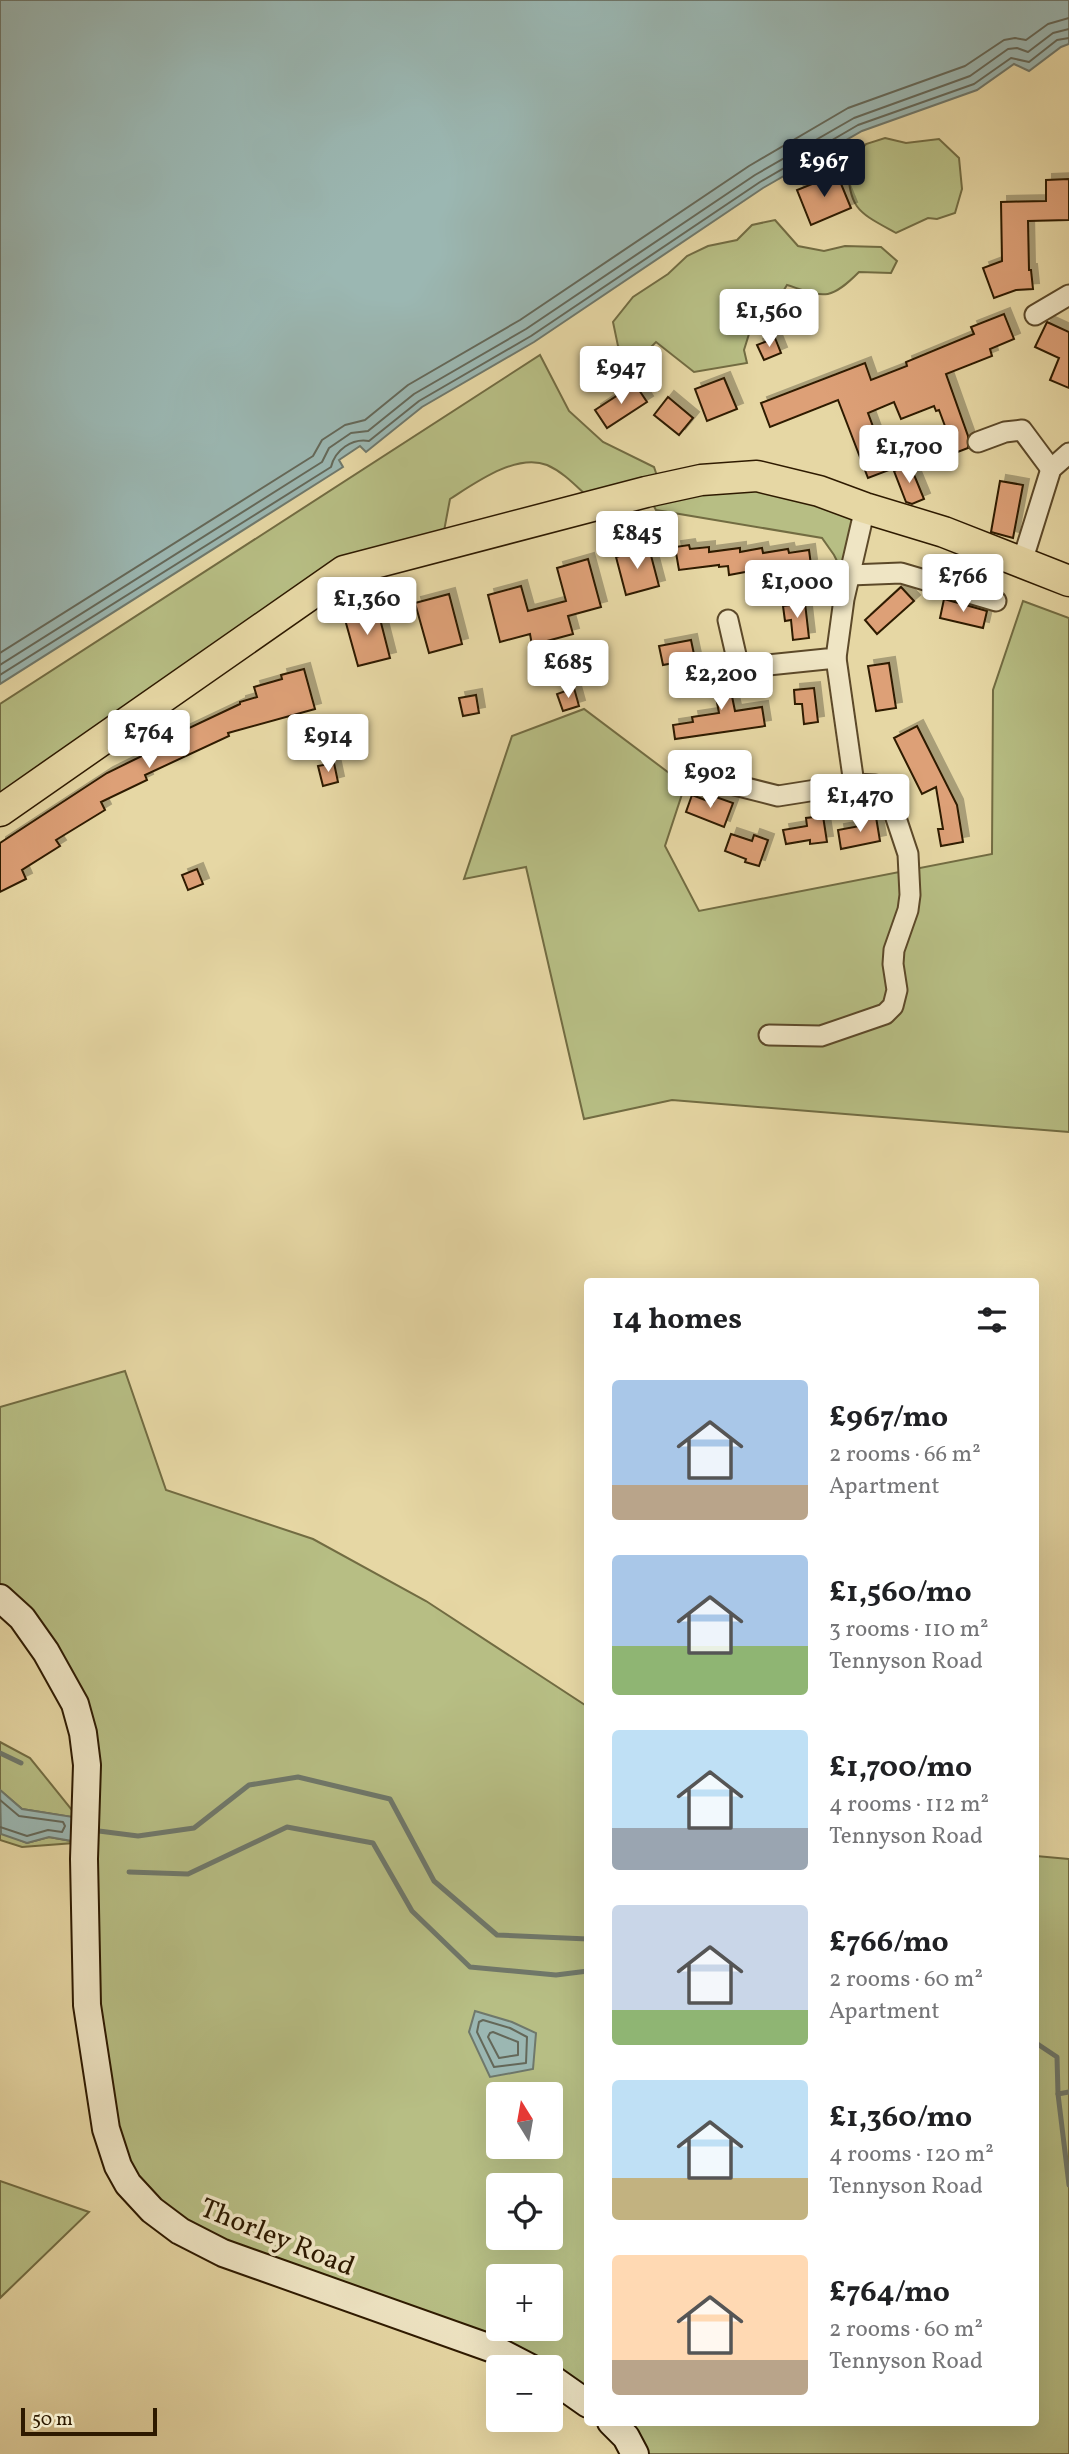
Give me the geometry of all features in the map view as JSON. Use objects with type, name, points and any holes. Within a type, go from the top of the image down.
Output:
[{"type":"main road","points":[[0,811],[344,571],[701,480],[757,476],[819,491],[944,533],[1069,581]]},
{"type":"main road","name":"Thorley Road","points":[[0,1598],[22,1618],[46,1652],[75,1704],[83,1733],[87,1765],[84,1859],[87,2005],[101,2108],[118,2166],[128,2184],[139,2198],[180,2231],[223,2253],[506,2355]]},
{"type":"main road","points":[[563,2386],[584,2401]]},
{"type":"main road","points":[[615,2426],[626,2437],[635,2454]]},
{"type":"street","points":[[1035,315],[1069,295]]},
{"type":"street","points":[[978,442],[1005,432],[1022,430],[1051,469]]},
{"type":"street","points":[[1022,562],[1051,469],[1069,453]]},
{"type":"street","points":[[854,784],[836,659],[865,508]]},
{"type":"street","points":[[850,575],[901,573],[996,601]]},
{"type":"street","points":[[728,620],[739,668],[836,659]]},
{"type":"street","points":[[711,779],[778,796],[854,784],[875,785],[888,794],[908,854],[908,910],[894,950],[897,998],[893,1006],[885,1014],[821,1036],[769,1035]]},
{"type":"green space","points":[[885,138],[906,143],[939,139],[959,158],[962,189],[955,213],[937,219],[928,218],[896,233],[858,208],[850,191],[848,164],[866,144]]},
{"type":"green space","points":[[775,220],[798,246],[824,251],[845,246],[881,247],[897,261],[891,273],[859,272],[840,288],[826,294],[787,285],[779,298],[778,319],[749,334],[744,350],[747,363],[694,372],[656,342],[641,357],[618,346],[613,322],[633,297],[668,274],[687,256],[708,246],[737,240],[752,225]]},
{"type":"green space","points":[[540,355],[569,411],[603,442],[654,467],[658,479],[587,496],[564,475],[547,465],[522,463],[496,472],[450,499],[444,531],[349,557],[0,795],[0,704]]},
{"type":"green space","points":[[701,480],[865,508],[848,583],[822,538],[656,510],[646,492]]},
{"type":"green space","points":[[1023,601],[1069,618],[1069,1132],[672,1100],[584,1119],[526,867],[464,879],[512,736],[584,709],[685,785],[665,846],[699,911],[992,854],[993,690]]},
{"type":"green space","points":[[125,1371],[166,1490],[313,1539],[426,1601],[584,1704],[584,2385],[563,2372],[563,2355],[524,2355],[489,2341],[563,2341],[563,2264],[486,2264],[486,2340],[384,2299],[191,2232],[151,2197],[121,2149],[96,2008],[95,1765],[0,1586],[0,1407]]},
{"type":"green space","points":[[0,1742],[30,1758],[76,1815],[74,1843],[22,1847],[0,1840],[0,1832],[27,1843],[49,1837],[71,1841],[72,1817],[22,1809],[0,1790]]},
{"type":"green space","points":[[1039,1856],[1069,1859],[1069,2454],[643,2454],[629,2426],[1039,2426]]},
{"type":"green space","points":[[0,2181],[89,2212],[0,2298]]},
{"type":"water","points":[[0,0],[1069,0],[1069,44],[1029,71],[1014,64],[977,90],[862,131],[763,188],[534,342],[422,407],[366,452],[360,446],[339,460],[343,467],[0,684]]},
{"type":"water","points":[[0,1790],[22,1809],[73,1817],[72,1841],[49,1837],[27,1843],[1,1834]]},
{"type":"water","points":[[475,2011],[512,2022],[536,2033],[533,2069],[490,2077],[469,2032]]},
{"type":"building","points":[[837,174],[851,208],[811,225],[797,190]]},
{"type":"building","points":[[1069,179],[1069,220],[1028,221],[1029,270],[1033,289],[1016,290],[994,298],[983,268],[1002,261],[1001,202],[1046,201],[1046,180]]},
{"type":"building","points":[[1004,314],[1014,339],[990,349],[992,356],[946,374],[968,436],[968,448],[955,453],[939,410],[936,411],[934,406],[901,419],[894,402],[868,413],[889,470],[868,478],[838,400],[770,427],[761,403],[865,363],[871,380],[907,366],[906,362],[974,334],[971,327]]},
{"type":"building","points":[[1047,322],[1069,332],[1069,388],[1050,380],[1059,358],[1035,347]]},
{"type":"building","points":[[775,338],[781,353],[764,360],[757,345]]},
{"type":"building","points":[[724,378],[737,409],[707,421],[695,389]]},
{"type":"building","points":[[635,384],[647,402],[607,428],[595,410]]},
{"type":"building","points":[[668,397],[693,418],[679,435],[654,415]]},
{"type":"building","points":[[910,465],[924,499],[912,504],[906,502],[894,471]]},
{"type":"building","points":[[1000,481],[1023,485],[1013,538],[991,532]]},
{"type":"building","points":[[689,545],[690,549],[709,547],[709,552],[740,548],[740,552],[762,548],[763,553],[788,549],[789,553],[809,550],[811,565],[794,567],[795,573],[779,576],[777,566],[729,575],[728,566],[719,565],[679,570],[675,547]]},
{"type":"building","points":[[649,548],[659,586],[626,595],[616,557]]},
{"type":"building","points":[[588,559],[601,607],[568,616],[573,634],[532,645],[530,634],[500,642],[488,595],[521,586],[528,611],[566,601],[557,568]]},
{"type":"building","points":[[901,587],[914,601],[877,634],[865,620]]},
{"type":"building","points":[[449,594],[462,644],[429,653],[415,603]]},
{"type":"building","points":[[944,599],[987,611],[983,628],[940,618]]},
{"type":"building","points":[[805,603],[809,638],[793,640],[791,620],[785,621],[783,606]]},
{"type":"building","points":[[377,607],[390,658],[358,666],[344,616]]},
{"type":"building","points":[[691,640],[695,659],[663,665],[659,646]]},
{"type":"building","points":[[725,662],[735,711],[762,707],[765,726],[675,739],[673,725],[693,722],[692,717],[719,713],[710,665]]},
{"type":"building","points":[[889,663],[896,708],[876,711],[868,666]]},
{"type":"building","points":[[304,669],[315,709],[228,733],[229,736],[145,775],[147,780],[101,802],[105,810],[56,840],[60,846],[22,870],[26,879],[0,892],[0,843],[107,773],[148,753],[143,742],[180,725],[183,731],[240,702],[257,697],[254,687],[282,679],[281,675]]},
{"type":"building","points":[[574,688],[579,706],[563,711],[557,694]]},
{"type":"building","points":[[814,688],[818,722],[804,724],[802,704],[795,704],[794,690]]},
{"type":"building","points":[[476,695],[479,713],[463,716],[459,698]]},
{"type":"building","points":[[917,726],[957,805],[963,842],[941,846],[938,829],[943,829],[936,787],[922,794],[894,738]]},
{"type":"building","points":[[334,763],[338,782],[323,786],[318,766]]},
{"type":"building","points":[[692,795],[713,803],[716,797],[733,803],[724,827],[686,812]]},
{"type":"building","points":[[823,816],[827,842],[810,844],[810,840],[786,844],[783,830],[807,826],[806,818]]},
{"type":"building","points":[[876,817],[880,841],[841,849],[838,830],[860,826],[859,820]]},
{"type":"building","points":[[731,834],[752,841],[754,835],[768,840],[759,866],[725,851]]},
{"type":"building","points":[[197,869],[203,884],[188,890],[182,875]]},
{"type":"waterway","points":[[0,1753],[21,1763]]},
{"type":"waterway","points":[[91,1830],[138,1836],[194,1828],[249,1785],[298,1777],[390,1799],[434,1881],[497,1935],[584,1939]]},
{"type":"waterway","points":[[129,1872],[188,1874],[287,1827],[373,1843],[412,1911],[470,1967],[556,1975],[584,1972]]},
{"type":"waterway","points":[[1039,2045],[1057,2057],[1058,2094],[1069,2185]]},
{"type":"waterway","points":[[1058,2094],[1069,2092]]}]
